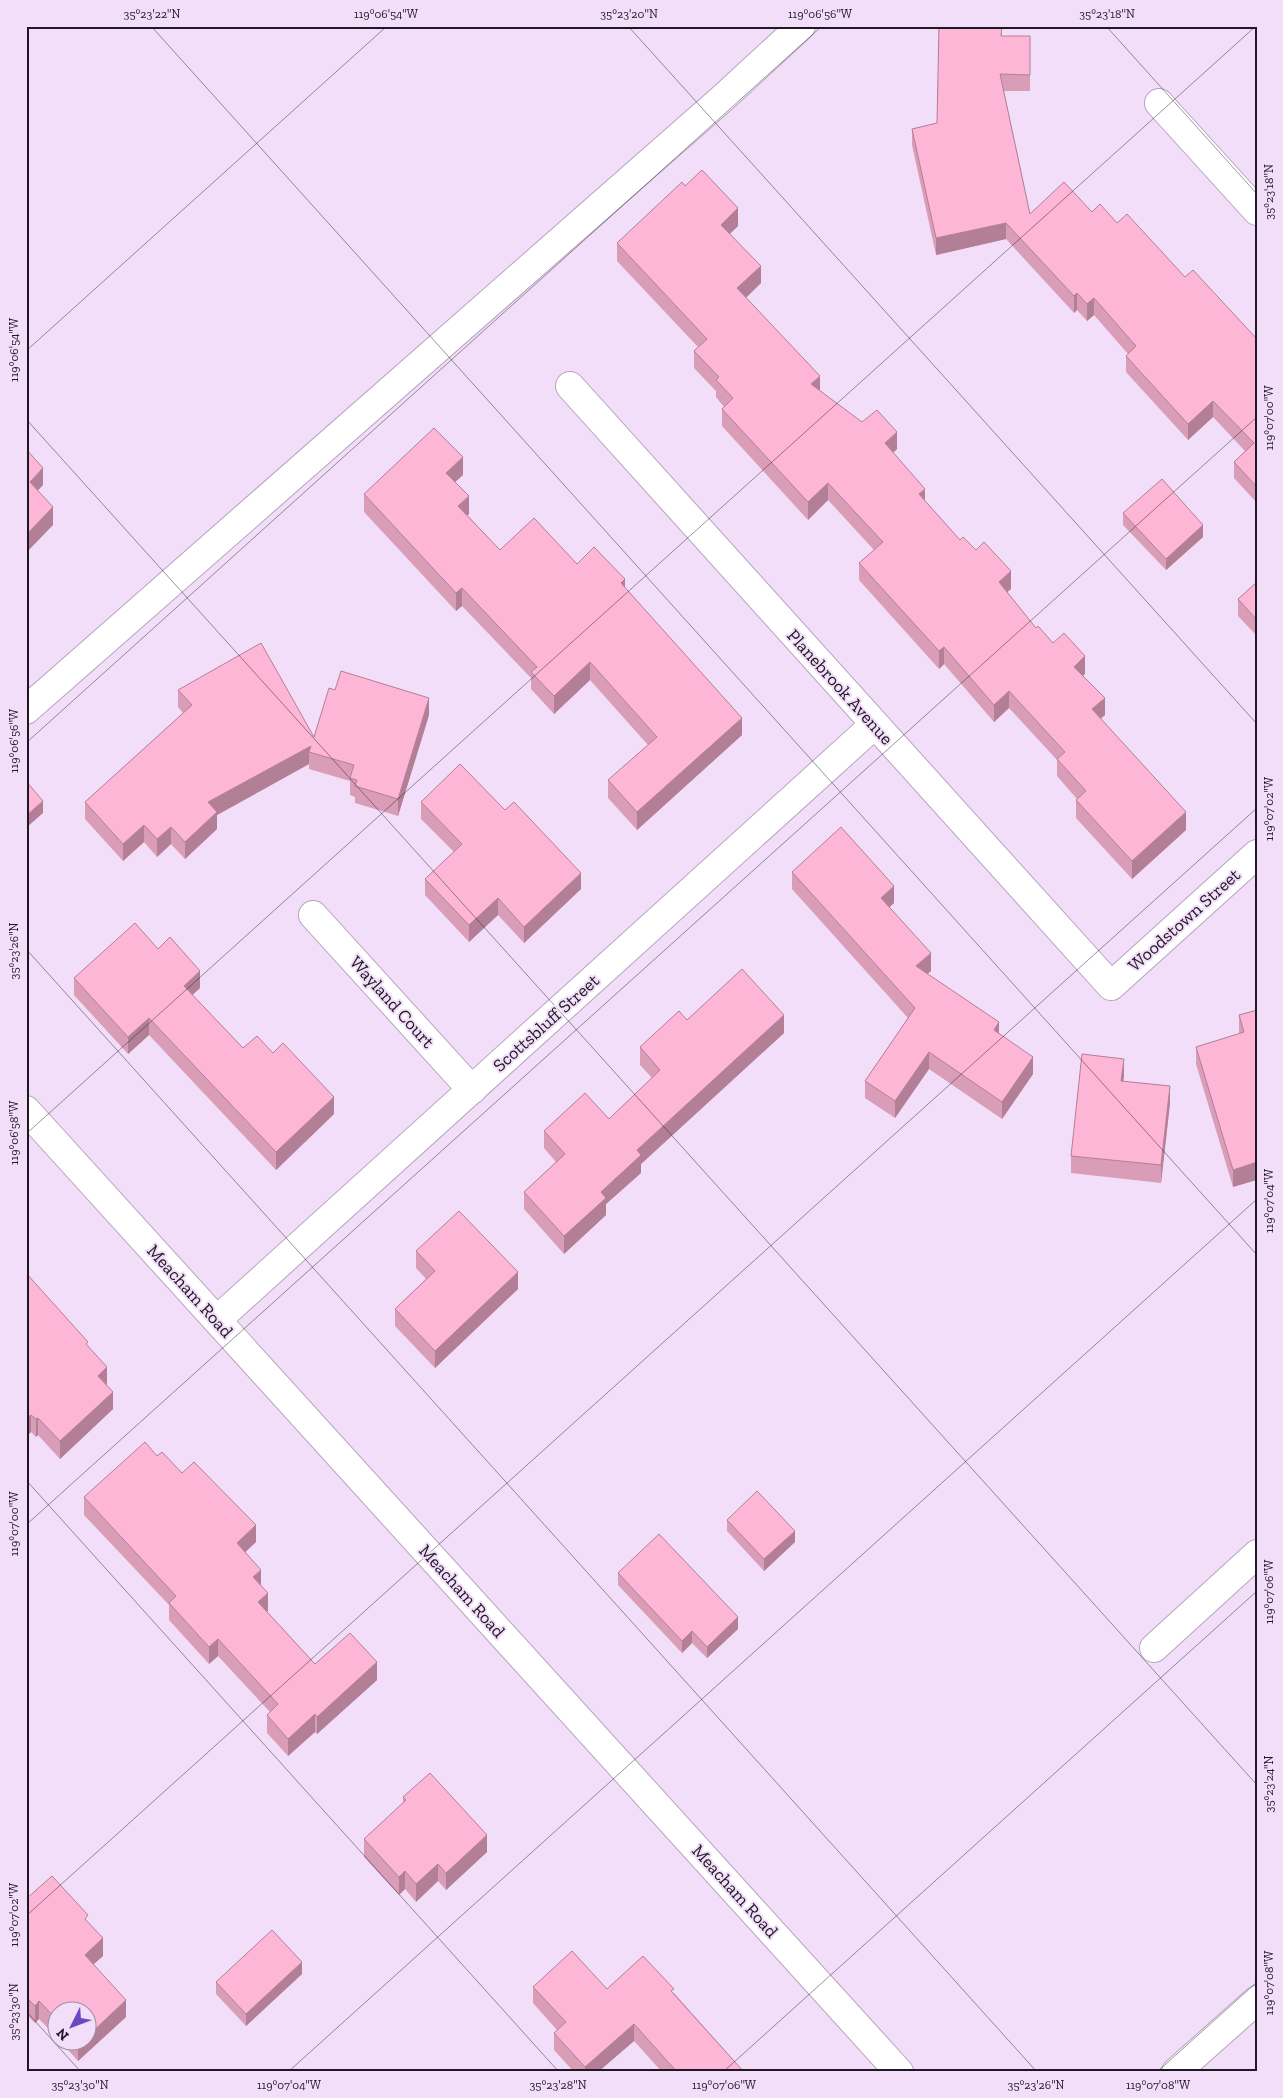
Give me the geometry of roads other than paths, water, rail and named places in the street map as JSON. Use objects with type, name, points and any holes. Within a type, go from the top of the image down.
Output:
[{"type":"street","points":[[26,710],[716,104],[801,26]]},
{"type":"street","points":[[1159,103],[1257,211]]},
{"type":"street","name":"Planebrook Avenue","points":[[570,386],[1111,986]]},
{"type":"street","name":"Scottsbluff Street","points":[[217,1320],[874,725]]},
{"type":"street","name":"Woodstown Street","points":[[1111,986],[1257,854]]},
{"type":"street","name":"Wayland Court","points":[[313,914],[472,1090]]},
{"type":"street","name":"Meacham Road","points":[[26,1110],[899,2072]]},
{"type":"street","points":[[1154,1648],[1257,1554]]},
{"type":"street","points":[[1176,2072],[1257,2000]]}]
